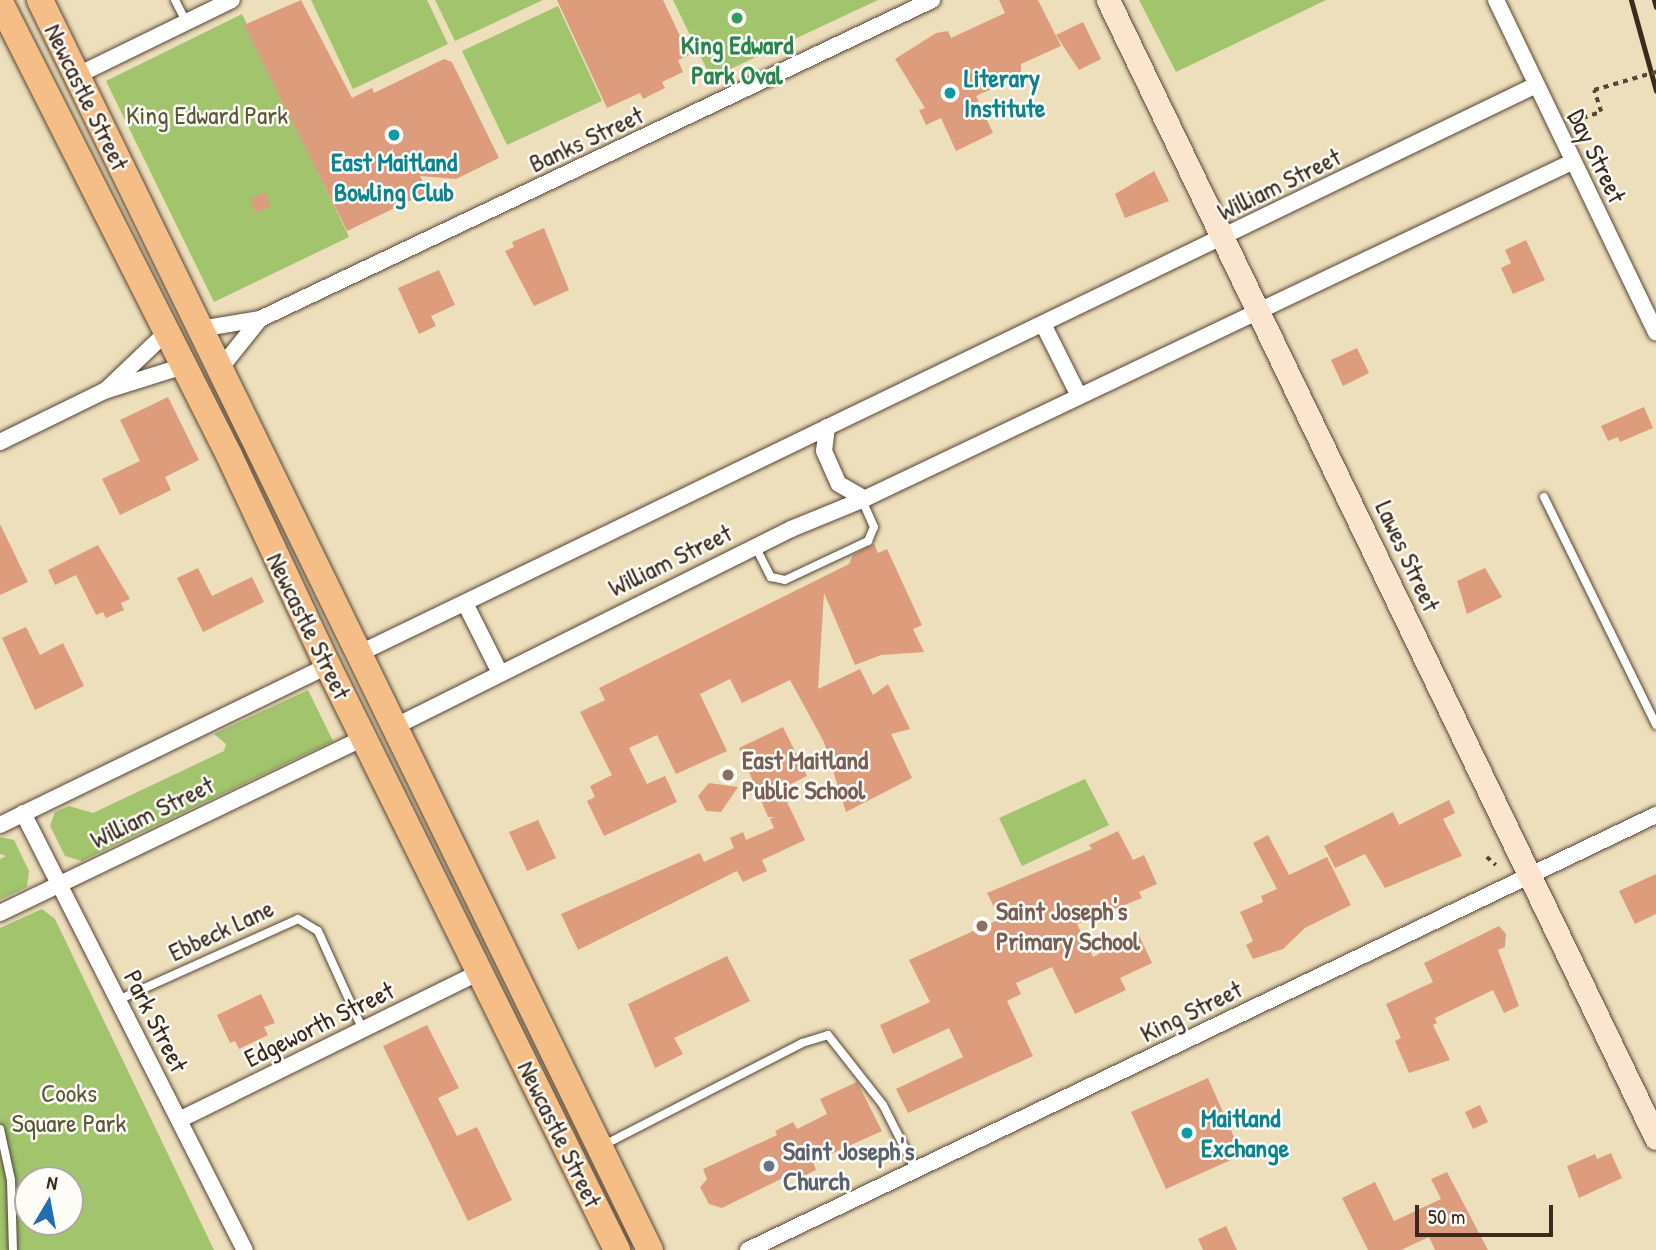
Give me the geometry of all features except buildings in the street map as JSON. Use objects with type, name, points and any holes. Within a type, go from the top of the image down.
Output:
[{"type":"highway","name":"Newcastle Street","points":[[40,0],[356,655],[650,1250]]},
{"type":"highway","name":"Newcastle Street","points":[[0,2],[184,366],[328,666],[617,1250]]},
{"type":"highway","points":[[184,366],[199,329]]},
{"type":"highway","points":[[634,1217],[638,1250]]},
{"type":"main road","name":"Lawes Street","points":[[1108,0],[1260,310],[1656,1138]]},
{"type":"street","points":[[78,75],[232,0]]},
{"type":"street","name":"Banks Street","points":[[199,329],[260,319],[932,0]]},
{"type":"street","name":"Day Street","points":[[1496,0],[1555,127],[1656,331]]},
{"type":"street","name":"William Street","points":[[356,655],[827,427],[1225,239],[1536,85]]},
{"type":"street","name":"William Street","points":[[392,728],[499,671],[755,546],[863,500],[1572,162]]},
{"type":"street","name":"Banks Street","points":[[219,370],[260,319]]},
{"type":"street","points":[[1044,326],[1079,396]]},
{"type":"street","points":[[104,391],[167,332]]},
{"type":"street","points":[[0,442],[104,391],[184,366]]},
{"type":"street","points":[[827,427],[824,451],[839,484],[863,500]]},
{"type":"street","points":[[465,603],[499,671]]},
{"type":"street","name":"William Street","points":[[0,825],[328,666]]},
{"type":"street","name":"William Street","points":[[0,913],[364,738]]},
{"type":"street","name":"Park Street","points":[[23,813],[245,1250]]},
{"type":"street","name":"King Street","points":[[748,1250],[1656,815]]},
{"type":"street","name":"Edgeworth Street","points":[[179,1120],[480,972]]},
{"type":"lane","points":[[175,0],[186,22]]},
{"type":"lane","points":[[1545,496],[1656,725]]},
{"type":"lane","points":[[755,546],[771,577],[785,580],[868,541],[874,527],[863,500]]},
{"type":"lane","name":"Ebbeck Lane","points":[[118,1000],[298,919],[318,931],[363,1030]]},
{"type":"lane","points":[[598,1147],[802,1043],[828,1035],[883,1105],[916,1170]]},
{"type":"lane","points":[[0,1129],[11,1180],[13,1250]]},
{"type":"path","points":[[1555,127],[1601,112],[1594,90],[1656,72]]},
{"type":"path","points":[[1487,857],[1496,865]]},
{"type":"green space","points":[[311,0],[427,0],[448,44],[353,89]]},
{"type":"green space","points":[[435,0],[543,0],[455,41]]},
{"type":"green space","points":[[673,0],[878,0],[711,78]]},
{"type":"green space","points":[[1139,0],[1326,0],[1176,72]]},
{"type":"green space","points":[[558,6],[602,101],[507,145],[462,51]]},
{"type":"green space","name":"King Edward Park","points":[[242,14],[349,237],[214,302],[106,81]]},
{"type":"green space","points":[[308,690],[333,741],[82,861],[65,856],[50,826],[55,812],[69,806],[93,813],[224,751],[226,744],[214,734]]},
{"type":"green space","points":[[1085,779],[1109,825],[1022,866],[999,818]]},
{"type":"green space","points":[[0,837],[14,840],[29,871],[27,887],[0,900],[0,859],[6,856],[0,854]]},
{"type":"green space","name":"Cooks Square Park","points":[[42,909],[55,919],[214,1250],[0,1250],[0,928]]},
{"type":"railway","points":[[1631,0],[1656,91]]},
{"type":"railway","points":[[1654,0],[1656,7]]},
{"type":"place","name":"King Edward Park Oval","points":[[737,18]]},
{"type":"place","name":"Literary Institute","points":[[950,93]]},
{"type":"place","name":"East Maitland Bowling Club","points":[[394,135]]},
{"type":"place","name":"East Maitland Public School","points":[[728,775]]},
{"type":"place","name":"Saint Joseph's Primary School","points":[[982,926]]},
{"type":"place","name":"Maitland Exchange","points":[[1187,1133]]},
{"type":"place","name":"Saint Joseph's Church","points":[[769,1166]]}]
